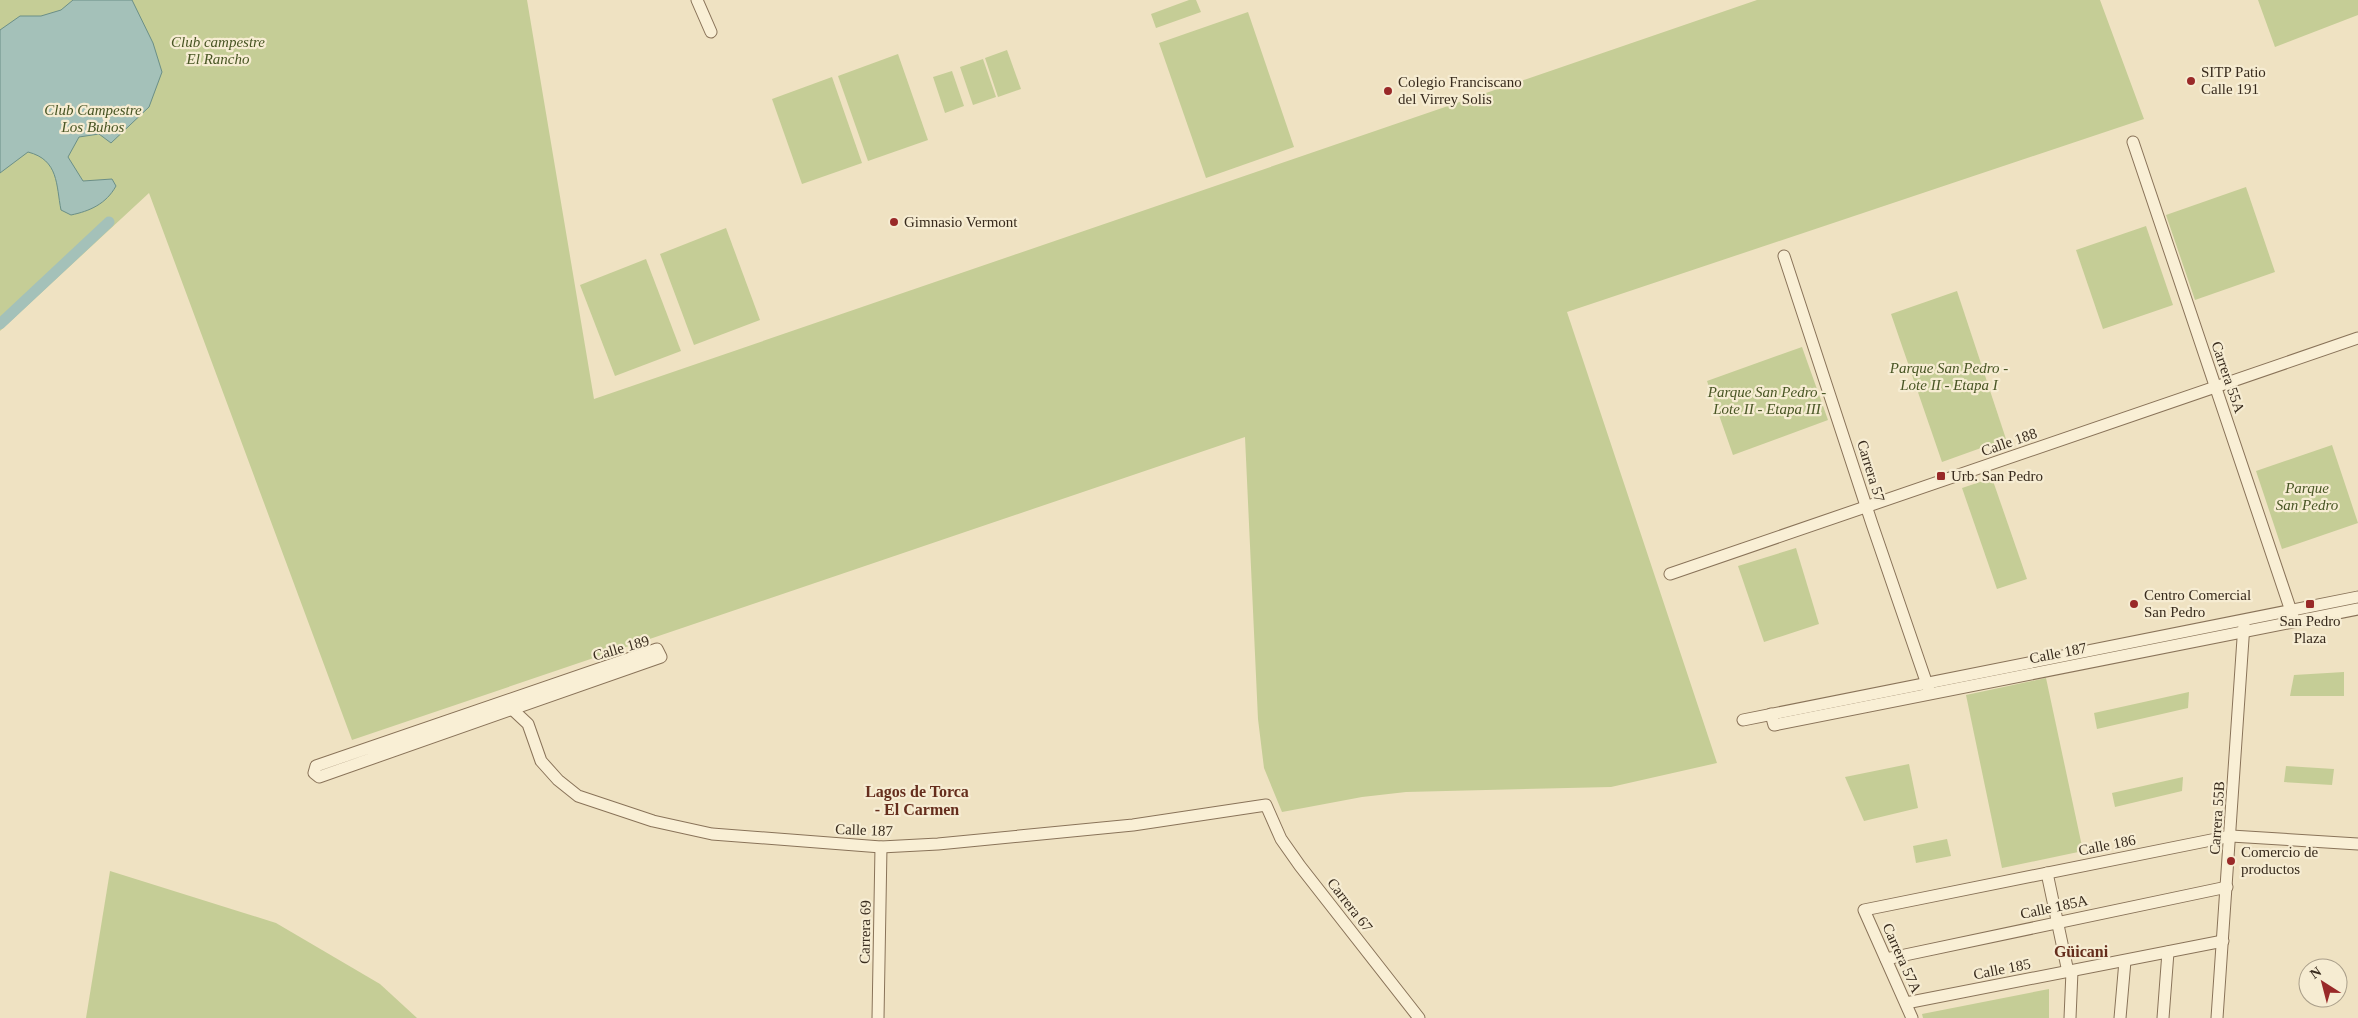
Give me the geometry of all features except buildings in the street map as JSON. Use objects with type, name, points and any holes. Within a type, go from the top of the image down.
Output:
[{"type":"street","points":[[697,0],[711,32]]},
{"type":"street","name":"Carrera 55A","points":[[2133,142],[2293,616]]},
{"type":"street","name":"Carrera 57","points":[[1784,256],[1929,689]]},
{"type":"street","name":"Calle 188","points":[[1670,574],[2358,338]]},
{"type":"street","name":"Calle 187","points":[[1743,720],[1929,689],[2244,626],[2293,616],[2358,597]]},
{"type":"street","name":"Calle 187","points":[[2293,616],[2358,609]]},
{"type":"street","name":"Carrera 55B","points":[[2217,1018],[2244,626]]},
{"type":"street","name":"Calle 189","points":[[657,649],[661,657],[512,709],[319,777],[314,773],[316,766],[657,649]]},
{"type":"street","name":"Calle 187","points":[[512,709],[528,724],[541,762],[566,789],[596,804],[659,822],[712,834],[881,847],[999,839],[1133,825],[1266,805]]},
{"type":"street","name":"Carrera 67","points":[[1266,805],[1281,839],[1300,866],[1419,1018]]},
{"type":"street","name":"Calle 186","points":[[1864,910],[2231,836],[2358,844]]},
{"type":"street","name":"Carrera 69","points":[[878,1018],[881,847]]},
{"type":"street","points":[[2047,872],[2057,922],[2070,971],[2070,1018]]},
{"type":"street","name":"Calle 185A","points":[[1886,959],[2227,886]]},
{"type":"street","name":"Carrera 57A","points":[[1864,910],[1912,1018]]},
{"type":"street","name":"Calle 185","points":[[1906,1003],[2223,941]]},
{"type":"street","points":[[2164,1018],[2168,952]]},
{"type":"street","points":[[2120,1018],[2125,960]]},
{"type":"green space","points":[[0,0],[527,0],[594,399],[1757,0],[2100,0],[2144,119],[1567,312],[1717,763],[1611,787],[1406,792],[1362,797],[1282,812],[1264,768],[1258,719],[1245,437],[352,740],[149,193],[0,331]]},
{"type":"green space","points":[[1189,0],[1196,0],[1201,12],[1156,28],[1151,14]]},
{"type":"green space","points":[[2258,0],[2358,0],[2358,15],[2275,47]]},
{"type":"green space","points":[[1248,12],[1294,147],[1206,178],[1159,43]]},
{"type":"green space","points":[[1007,50],[1021,89],[998,97],[985,58]]},
{"type":"green space","points":[[898,54],[928,140],[868,161],[838,76]]},
{"type":"green space","points":[[983,59],[996,97],[973,105],[960,67]]},
{"type":"green space","points":[[952,71],[964,106],[945,113],[933,77]]},
{"type":"green space","points":[[832,77],[862,163],[802,184],[772,99]]},
{"type":"green space","points":[[2246,187],[2275,272],[2195,300],[2166,215]]},
{"type":"green space","points":[[2146,226],[2173,305],[2103,329],[2076,250]]},
{"type":"green space","points":[[726,228],[760,320],[694,345],[660,254]]},
{"type":"green space","points":[[646,259],[681,351],[615,376],[580,285]]},
{"type":"green space","name":"Parque San Pedro - Lote II - Etapa I","points":[[1957,291],[2006,439],[1942,462],[1891,314]]},
{"type":"green space","name":"Parque San Pedro - Lote II - Etapa III","points":[[1802,347],[1828,420],[1733,455],[1707,381]]},
{"type":"green space","name":"Parque San Pedro","points":[[2332,445],[2358,523],[2282,549],[2256,471]]},
{"type":"green space","points":[[1992,478],[2027,579],[1997,589],[1962,488]]},
{"type":"green space","points":[[1796,548],[1819,624],[1764,642],[1738,566]]},
{"type":"green space","points":[[2344,672],[2344,696],[2290,696],[2294,675]]},
{"type":"green space","points":[[2046,678],[2083,851],[2002,868],[1966,695]]},
{"type":"green space","points":[[2189,692],[2188,708],[2097,729],[2094,713]]},
{"type":"green space","points":[[1909,764],[1918,808],[1864,821],[1845,777]]},
{"type":"green space","points":[[2286,766],[2334,769],[2332,785],[2284,782]]},
{"type":"green space","points":[[2183,777],[2182,791],[2115,807],[2112,793]]},
{"type":"green space","points":[[1947,839],[1951,856],[1916,863],[1913,846]]},
{"type":"green space","points":[[110,871],[276,923],[380,984],[417,1018],[86,1018]]},
{"type":"green space","points":[[2049,989],[2049,1018],[1923,1018],[1922,1014]]},
{"type":"water","points":[[73,0],[132,0],[153,43],[162,72],[149,107],[111,143],[99,134],[79,137],[68,157],[83,181],[112,179],[116,186],[107,198],[97,206],[71,215],[61,210],[57,183],[51,167],[38,156],[28,152],[0,173],[0,30],[20,16],[41,16],[61,10]]},
{"type":"waterway","points":[[0,324],[109,222]]},
{"type":"place","name":"SITP Patio Calle 191","points":[[2191,81]]},
{"type":"place","name":"Colegio Franciscano del Virrey Solis","points":[[1388,91]]},
{"type":"place","name":"Gimnasio Vermont","points":[[894,222]]},
{"type":"place","name":"Urb. San Pedro","points":[[1941,476]]},
{"type":"place","name":"Centro Comercial San Pedro","points":[[2134,604]]},
{"type":"place","name":"San Pedro Plaza","points":[[2310,604]]},
{"type":"place","name":"Comercio de productos","points":[[2231,861]]},
{"type":"district","name":"Lagos de Torca - El Carmen","points":[[917,800]]},
{"type":"district","name":"Güicani","points":[[2081,951]]},
{"type":"park label","name":"Club campestre El Rancho","points":[[218,50]]},
{"type":"park label","name":"Club Campestre Los Buhos","points":[[93,118]]}]
